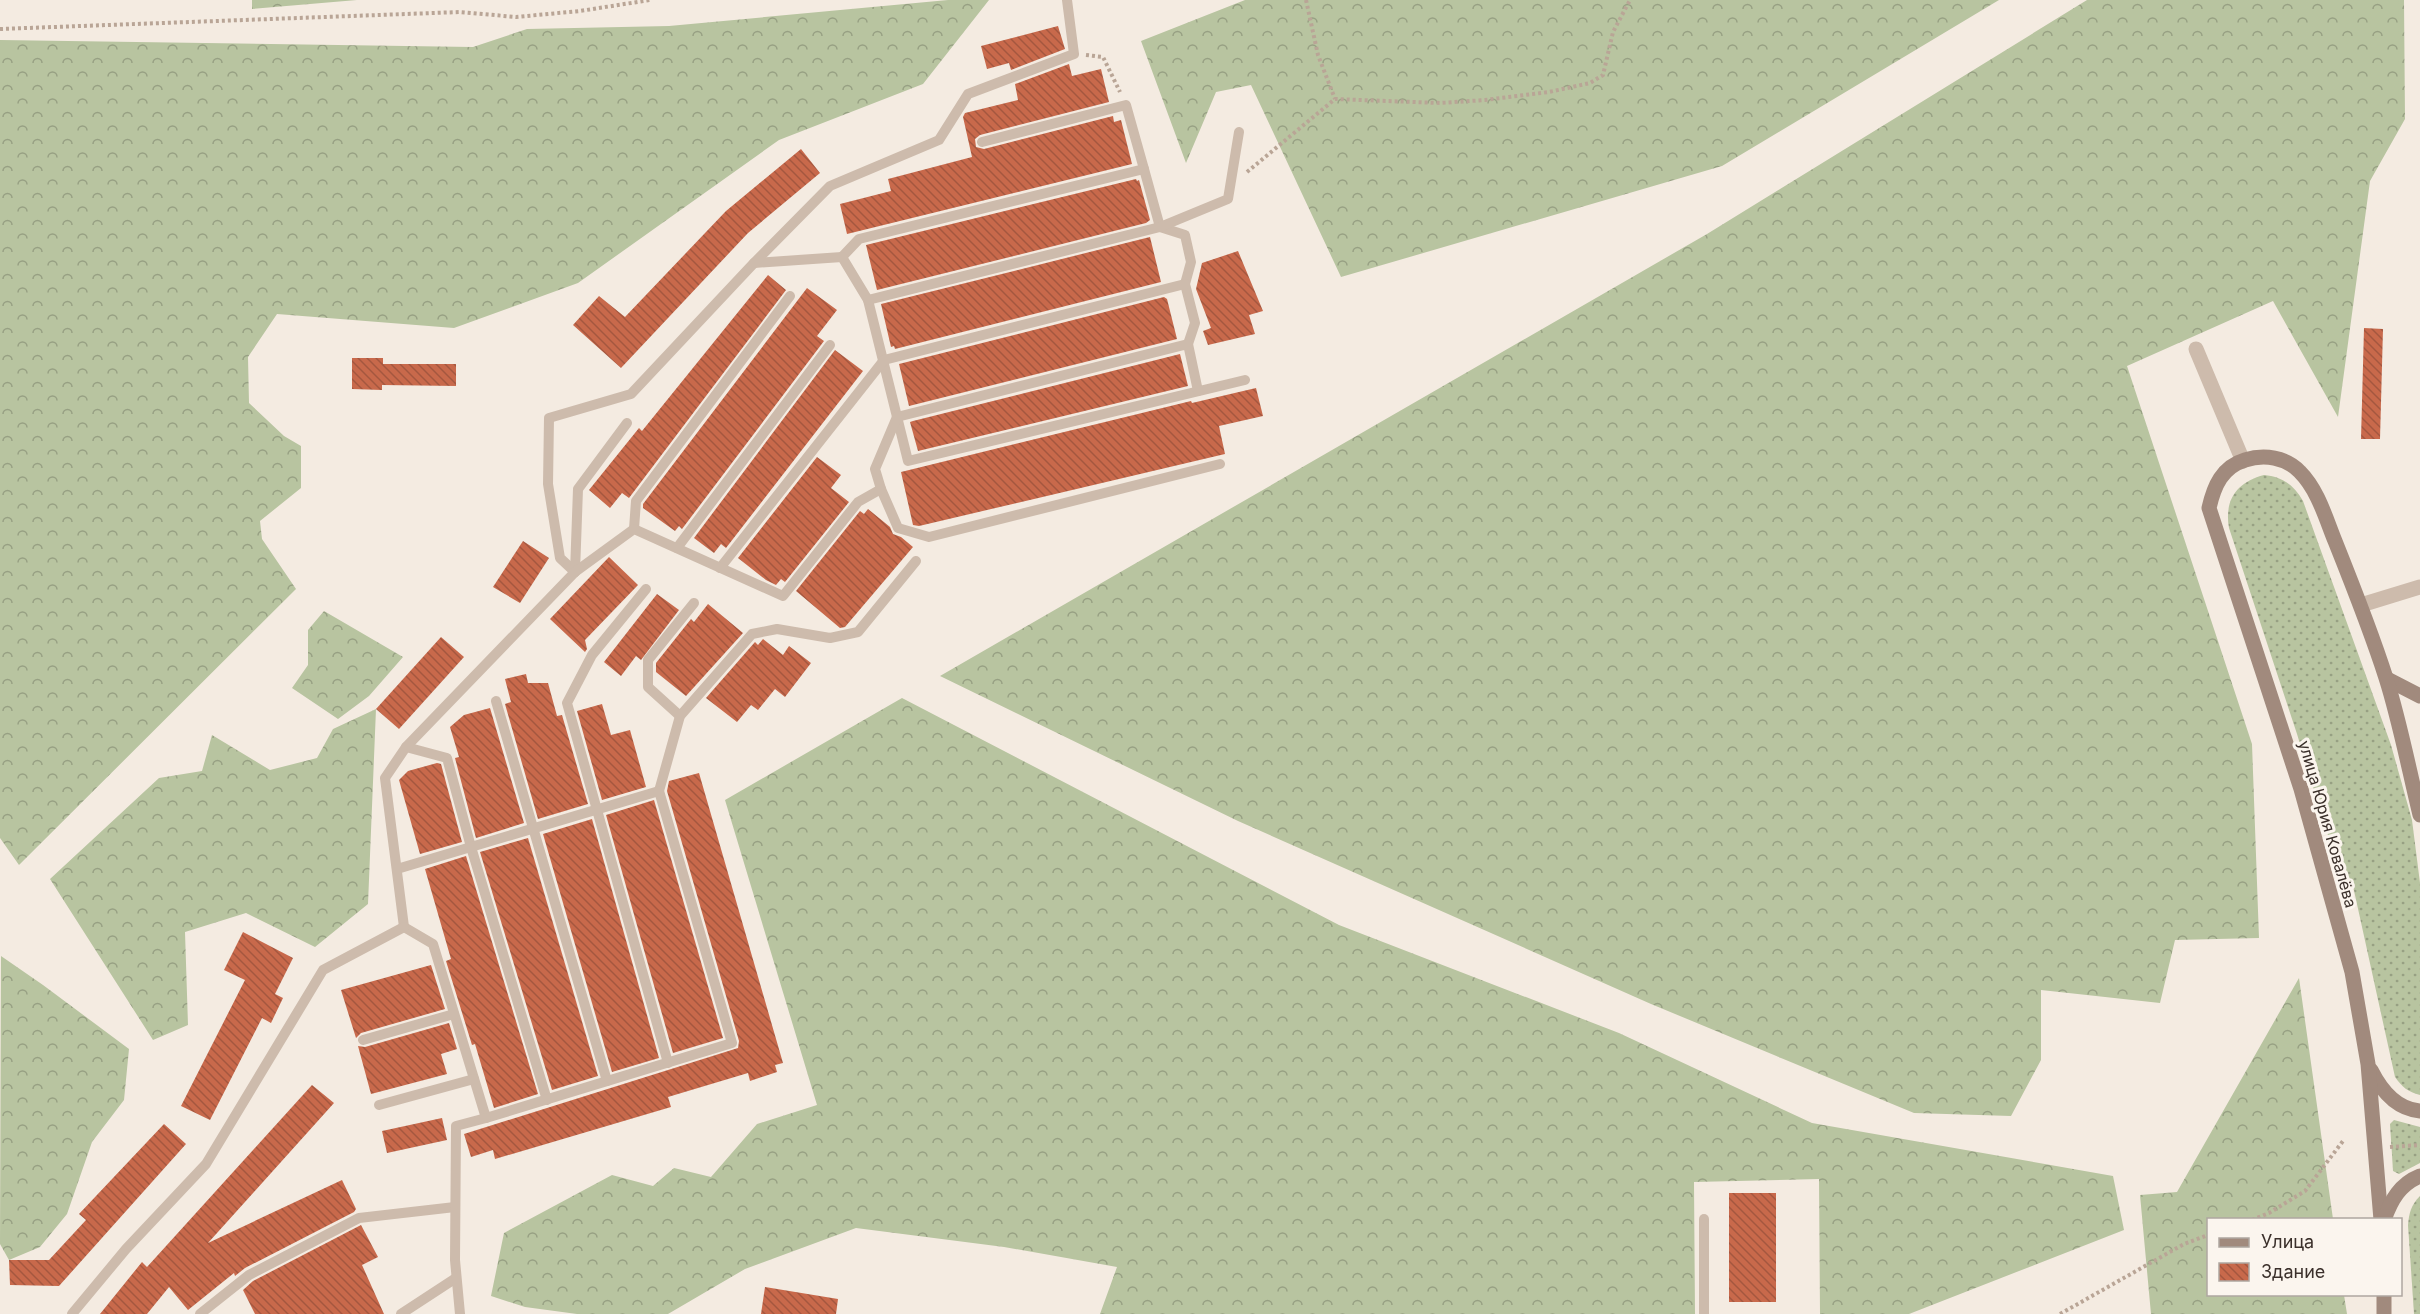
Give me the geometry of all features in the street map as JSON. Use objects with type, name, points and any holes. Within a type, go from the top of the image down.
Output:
[{"type":"main road","points":[[2243,461],[2263,456],[2281,459],[2300,471],[2315,494],[2361,605],[2387,680],[2420,815]]},
{"type":"main road","name":"улица Юрия Ковалёва","points":[[2243,461],[2224,472],[2213,488],[2209,508],[2301,789],[2352,972],[2368,1064],[2383,1218]]},
{"type":"main road","points":[[2387,680],[2420,696]]},
{"type":"main road","points":[[2368,1064],[2379,1085],[2392,1099],[2408,1110],[2420,1111]]},
{"type":"main road","points":[[2384,1218],[2397,1191],[2420,1176]]},
{"type":"main road","points":[[2384,1296],[2384,1314]]},
{"type":"street","points":[[2196,349],[2243,461]]},
{"type":"street","points":[[2361,605],[2420,588]]},
{"type":"lane","points":[[575,572],[560,558],[548,484],[549,418],[631,394],[830,186],[939,140],[968,94],[1074,54],[1067,0]]},
{"type":"lane","points":[[982,142],[1126,105],[1160,227]]},
{"type":"lane","points":[[868,300],[1160,227],[1228,199],[1239,132]]},
{"type":"lane","points":[[754,263],[842,257],[859,239],[1144,169]]},
{"type":"lane","points":[[1160,227],[1185,235],[1191,261],[1185,284],[1195,323],[1188,344],[1198,391]]},
{"type":"lane","points":[[842,257],[868,300],[908,461],[1245,380]]},
{"type":"lane","points":[[720,568],[884,360],[1185,284]]},
{"type":"lane","points":[[404,927],[385,778],[406,747],[575,572],[634,529],[636,501],[790,296]]},
{"type":"lane","points":[[897,417],[1188,344]]},
{"type":"lane","points":[[677,548],[830,345]]},
{"type":"lane","points":[[897,417],[875,469],[880,489],[898,528],[929,537],[1220,464]]},
{"type":"lane","points":[[575,572],[578,489],[627,423]]},
{"type":"lane","points":[[634,529],[783,596],[858,502],[880,489]]},
{"type":"lane","points":[[460,1314],[456,1278],[456,1126],[732,1043],[659,791],[680,716],[752,634],[777,629],[830,638],[858,632],[916,561]]},
{"type":"lane","points":[[646,589],[592,655],[567,703],[668,1063]]},
{"type":"lane","points":[[680,716],[648,687],[648,660],[694,603]]},
{"type":"lane","points":[[496,700],[607,1081]]},
{"type":"lane","points":[[406,747],[447,758],[471,847],[547,1100]]},
{"type":"lane","points":[[397,869],[659,791]]},
{"type":"lane","points":[[404,927],[433,944],[486,1118]]},
{"type":"lane","points":[[72,1314],[126,1249],[206,1164],[323,970],[404,927]]},
{"type":"lane","points":[[363,1041],[454,1014]]},
{"type":"lane","points":[[379,1105],[474,1079]]},
{"type":"lane","points":[[200,1314],[249,1275],[359,1218],[455,1207]]},
{"type":"lane","points":[[1704,1219],[1704,1314]]},
{"type":"lane","points":[[400,1314],[456,1278]]},
{"type":"path","points":[[0,29],[460,12],[516,17],[580,11],[650,0]]},
{"type":"path","points":[[1306,0],[1318,54],[1335,99]]},
{"type":"path","points":[[1230,186],[1335,99],[1440,103],[1548,92],[1590,83],[1603,75],[1613,32],[1630,0]]},
{"type":"path","points":[[1074,54],[1103,57],[1126,105]]},
{"type":"path","points":[[2257,1218],[2305,1191],[2343,1141]]},
{"type":"path","points":[[2390,1147],[2420,1145]]},
{"type":"path","points":[[2060,1314],[2184,1244],[2207,1235]]},
{"type":"green space","points":[[252,0],[357,0],[252,9]]},
{"type":"green space","points":[[948,0],[989,0],[923,84],[779,140],[578,283],[454,328],[277,314],[248,357],[249,403],[284,436],[301,446],[301,488],[260,521],[262,539],[296,589],[19,865],[0,838],[0,40],[473,47],[527,29],[669,26]]},
{"type":"green space","points":[[1245,0],[1999,0],[1722,166],[1341,277],[1251,85],[1216,92],[1186,163],[1141,41]]},
{"type":"green space","points":[[2087,0],[2404,0],[2405,119],[2370,181],[2338,417],[2273,301],[2127,366],[2252,744],[2259,938],[2175,940],[2160,1003],[2041,990],[2041,1060],[2011,1116],[1914,1113],[1651,1004],[1238,821],[940,676],[1707,234]]},
{"type":"green space","points":[[2264,475],[2287,483],[2296,490],[2303,501],[2391,745],[2412,820],[2420,883],[2420,1095],[2406,1089],[2395,1077],[2353,886],[2327,833],[2229,528],[2229,509],[2234,494],[2246,482]]},
{"type":"green space","points":[[324,611],[403,657],[369,696],[338,719],[292,688],[308,665],[308,630]]},
{"type":"green space","points":[[902,698],[1339,925],[1619,1033],[1812,1123],[2113,1176],[2124,1230],[1909,1314],[1820,1314],[1819,1179],[1694,1182],[1695,1314],[1100,1314],[1117,1267],[1004,1247],[856,1228],[745,1269],[668,1314],[577,1314],[525,1307],[491,1296],[504,1233],[612,1175],[653,1186],[674,1168],[711,1177],[757,1124],[817,1105],[725,800]]},
{"type":"green space","points":[[376,709],[368,904],[315,947],[246,913],[185,932],[188,1025],[153,1040],[50,879],[159,778],[202,771],[212,735],[270,770],[317,758],[333,729]]},
{"type":"green space","points":[[1,956],[129,1049],[124,1100],[92,1142],[67,1214],[40,1247],[9,1260],[0,1244]]},
{"type":"green space","points":[[2299,978],[2333,1218],[2207,1218],[2207,1296],[2344,1296],[2347,1314],[2151,1314],[2140,1195],[2177,1192]]},
{"type":"green space","points":[[2394,1120],[2420,1127],[2420,1163],[2399,1174],[2393,1171],[2390,1124]]},
{"type":"green space","points":[[2420,1196],[2420,1314],[2414,1314],[2408,1225],[2411,1209]]},
{"type":"building","points":[[1058,26],[1065,49],[1011,70],[1009,63],[987,69],[981,46]]},
{"type":"building","points":[[1069,64],[1072,76],[1101,69],[1109,102],[980,135],[975,139],[976,147],[984,149],[1113,116],[1114,122],[1121,120],[1132,164],[847,234],[840,204],[891,191],[888,179],[972,157],[963,117],[965,113],[1018,100],[1015,84]]},
{"type":"building","points":[[801,149],[820,173],[748,233],[621,368],[573,325],[599,296],[625,317],[726,211]]},
{"type":"building","points":[[1139,180],[1150,220],[1146,223],[877,290],[866,245]]},
{"type":"building","points":[[1150,237],[1161,282],[895,349],[894,346],[891,347],[881,304]]},
{"type":"building","points":[[1238,251],[1263,311],[1249,315],[1255,334],[1208,345],[1203,331],[1211,328],[1196,289],[1202,263]]},
{"type":"building","points":[[768,275],[786,290],[629,498],[622,493],[610,508],[589,490],[639,428],[642,431]]},
{"type":"building","points":[[807,288],[837,310],[817,336],[824,341],[682,529],[679,526],[675,531],[643,508],[643,504]]},
{"type":"building","points":[[1164,297],[1167,299],[1177,339],[909,406],[899,364]]},
{"type":"building","points":[[2364,328],[2383,329],[2380,439],[2361,439]]},
{"type":"building","points":[[835,350],[863,371],[726,548],[721,544],[714,553],[694,538]]},
{"type":"building","points":[[1180,354],[1188,386],[918,451],[910,422]]},
{"type":"building","points":[[352,358],[383,358],[383,364],[456,364],[456,386],[382,385],[382,390],[352,389]]},
{"type":"building","points":[[1256,388],[1263,416],[1219,426],[1225,454],[919,526],[913,525],[901,472],[1191,401],[1192,403]]},
{"type":"building","points":[[817,457],[841,475],[831,488],[849,502],[785,582],[781,579],[776,585],[738,558]]},
{"type":"building","points":[[868,509],[890,527],[893,534],[901,537],[913,547],[845,627],[840,628],[796,591],[860,511],[864,514]]},
{"type":"building","points":[[523,541],[549,558],[520,603],[493,587]]},
{"type":"building","points":[[609,557],[638,585],[585,640],[587,649],[585,652],[550,619]]},
{"type":"building","points":[[657,594],[679,610],[641,660],[636,656],[621,676],[604,662]]},
{"type":"building","points":[[708,604],[743,633],[686,696],[656,672],[656,663],[691,619],[694,622]]},
{"type":"building","points":[[441,637],[464,657],[399,729],[376,709]]},
{"type":"building","points":[[763,639],[783,655],[789,646],[811,663],[785,697],[775,689],[758,710],[751,705],[737,722],[706,698],[755,642],[758,645]]},
{"type":"building","points":[[526,674],[528,683],[548,683],[557,716],[562,715],[588,804],[538,819],[505,704],[511,702],[505,679]]},
{"type":"building","points":[[602,704],[611,735],[630,730],[646,787],[602,800],[577,711]]},
{"type":"building","points":[[490,708],[524,823],[476,838],[455,758],[459,757],[450,727],[464,715]]},
{"type":"building","points":[[437,763],[441,764],[462,842],[420,854],[399,780],[408,771]]},
{"type":"building","points":[[699,773],[783,1063],[775,1065],[777,1072],[750,1081],[748,1073],[668,1097],[671,1107],[495,1159],[493,1150],[471,1157],[464,1134],[738,1048],[739,1041],[667,791],[669,781]]},
{"type":"building","points":[[654,800],[723,1038],[673,1053],[606,815]]},
{"type":"building","points":[[592,819],[659,1058],[612,1072],[543,834]]},
{"type":"building","points":[[528,838],[598,1076],[552,1090],[480,852]]},
{"type":"building","points":[[466,856],[538,1094],[494,1108],[475,1044],[472,1045],[446,961],[451,959],[425,869]]},
{"type":"building","points":[[243,932],[293,958],[275,994],[283,998],[271,1023],[262,1018],[210,1120],[181,1106],[245,980],[224,970]]},
{"type":"building","points":[[431,965],[445,1009],[361,1033],[356,1038],[341,990]]},
{"type":"building","points":[[449,1023],[457,1049],[441,1054],[447,1074],[371,1094],[358,1046],[365,1047]]},
{"type":"building","points":[[312,1085],[334,1103],[208,1243],[342,1180],[356,1209],[354,1212],[245,1268],[235,1276],[234,1273],[188,1310],[169,1287],[147,1314],[100,1314],[142,1262],[147,1267]]},
{"type":"building","points":[[442,1118],[447,1140],[387,1153],[382,1131]]},
{"type":"building","points":[[164,1124],[186,1144],[59,1286],[10,1285],[9,1260],[49,1260],[86,1220],[79,1214]]},
{"type":"building","points":[[1729,1193],[1776,1193],[1776,1302],[1729,1302]]},
{"type":"building","points":[[361,1225],[378,1257],[362,1265],[384,1314],[255,1314],[243,1290],[253,1281]]},
{"type":"building","points":[[765,1287],[838,1299],[836,1314],[761,1314]]}]
